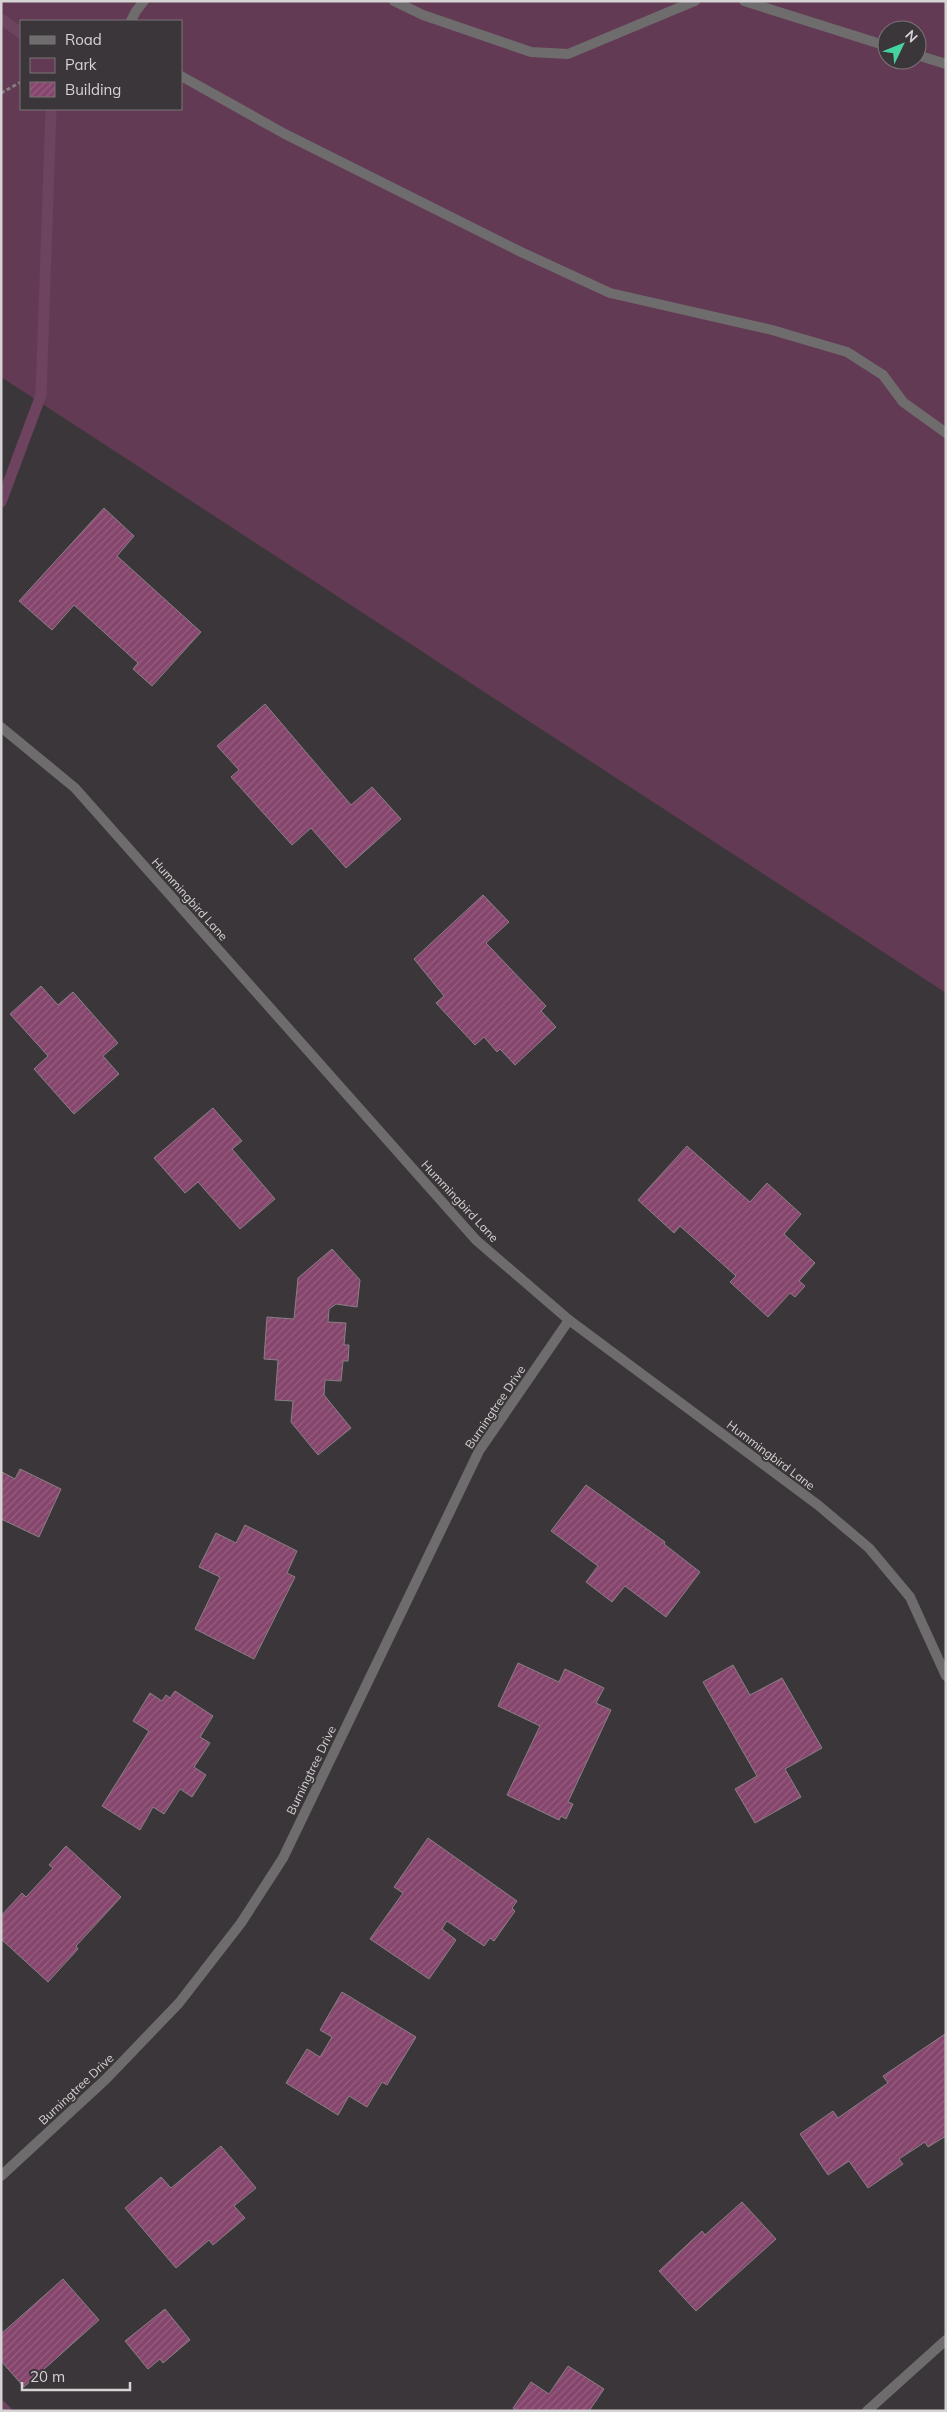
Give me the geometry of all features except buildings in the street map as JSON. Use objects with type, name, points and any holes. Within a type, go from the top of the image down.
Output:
[{"type":"street","points":[[132,20],[144,1]]},
{"type":"street","points":[[394,1],[423,15],[531,52],[568,54],[695,1]]},
{"type":"street","points":[[744,1],[877,43]]},
{"type":"street","points":[[927,58],[946,64]]},
{"type":"street","points":[[182,77],[285,134],[520,252],[610,293],[772,330],[848,352],[883,376],[903,402],[946,433]]},
{"type":"street","name":"Hummingbird Lane","points":[[1,727],[75,788],[476,1240],[569,1320],[818,1505],[869,1548],[910,1597],[946,1676]]},
{"type":"street","name":"Burningtree Drive","points":[[1,2176],[106,2079],[153,2030],[179,2002],[241,1923],[283,1858],[479,1451],[569,1320]]},
{"type":"street","points":[[867,2411],[946,2340]]},
{"type":"path","points":[[1,93],[20,83]]},
{"type":"green space","points":[[1,1],[946,1],[946,993],[1,377]]},
{"type":"waterway","points":[[1,19],[20,32]]},
{"type":"waterway","points":[[1,502],[41,395],[51,110]]},
{"type":"waterway","points":[[1,2406],[6,2411]]}]
